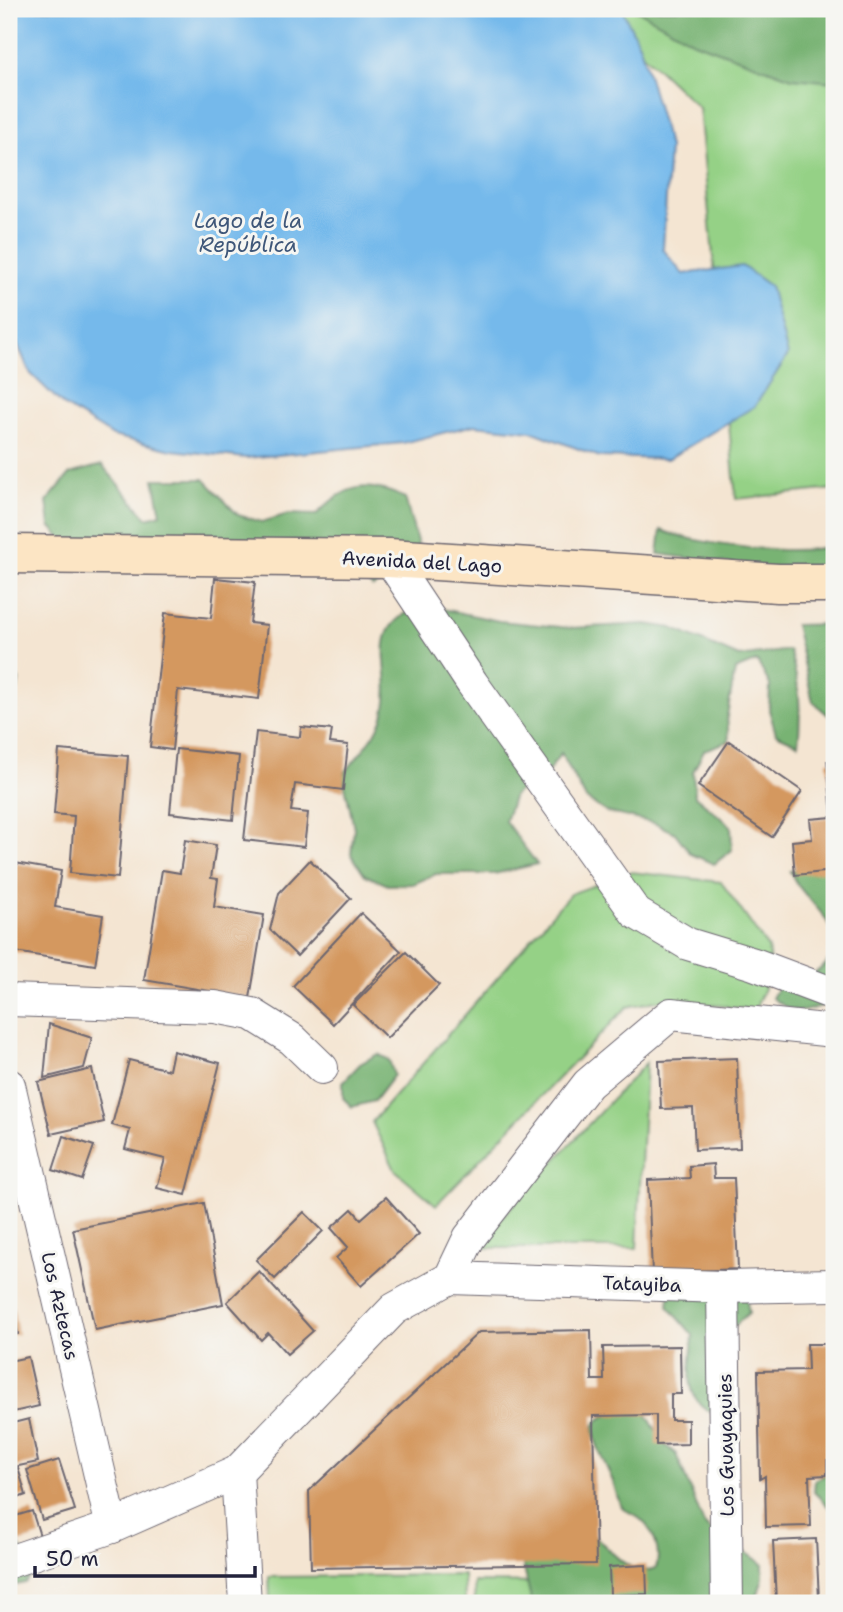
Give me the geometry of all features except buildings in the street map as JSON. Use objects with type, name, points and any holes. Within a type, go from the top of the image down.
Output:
[{"type":"street","name":"Avenida del Lago","points":[[9,554],[389,558],[778,583],[834,583]]},
{"type":"street","points":[[389,558],[472,683],[636,913],[688,944],[754,964],[834,994]]},
{"type":"street","points":[[9,1000],[215,1007],[252,1014],[292,1039],[322,1068]]},
{"type":"street","points":[[9,1562],[112,1527],[237,1472],[394,1309],[450,1278],[469,1238],[588,1084],[671,1014],[834,1031]]},
{"type":"street","name":"Los Aztecas","points":[[9,1084],[112,1527]]},
{"type":"street","name":"Tatayiba","points":[[450,1278],[723,1287],[834,1285]]},
{"type":"street","name":"Los Guayaquies","points":[[723,1287],[727,1603]]},
{"type":"street","points":[[237,1472],[245,1603]]},
{"type":"green space","points":[[595,9],[834,9],[834,489],[736,499],[699,108]]},
{"type":"green space","points":[[635,9],[834,9],[834,82],[792,78],[694,42]]},
{"type":"green space","points":[[9,435],[16,485],[9,513]]},
{"type":"green space","points":[[102,465],[147,518],[161,514],[154,479],[204,479],[238,515],[262,522],[288,514],[316,515],[337,497],[357,488],[368,487],[391,492],[405,498],[418,545],[406,565],[373,587],[358,574],[69,547],[50,526],[47,501],[70,474]]},
{"type":"green space","points":[[661,530],[722,545],[748,548],[797,550],[834,545],[834,578],[658,554]]},
{"type":"green space","points":[[424,605],[499,621],[570,628],[646,624],[672,628],[739,657],[789,650],[799,697],[798,744],[776,734],[769,710],[770,685],[757,661],[735,670],[727,716],[729,741],[704,750],[693,772],[695,796],[731,826],[732,850],[714,864],[691,854],[675,833],[654,823],[606,812],[586,799],[561,753],[545,776],[527,783],[514,795],[505,821],[537,864],[494,874],[436,874],[413,884],[388,885],[365,875],[351,854],[354,828],[343,776],[372,738],[384,713],[387,696],[384,650],[386,637],[392,625],[404,614]]},
{"type":"green space","points":[[834,624],[834,720],[813,702],[795,625]]},
{"type":"green space","points":[[9,662],[19,680],[17,691],[9,697]]},
{"type":"green space","points":[[834,869],[834,940],[827,921],[790,871]]},
{"type":"green space","points":[[631,872],[721,882],[768,948],[771,971],[755,1010],[666,999],[627,1007],[436,1205],[395,1170],[372,1122],[570,894]]},
{"type":"green space","points":[[834,950],[834,1001],[816,1008],[795,1011],[772,998],[778,987],[803,979],[819,970]]},
{"type":"green space","points":[[378,1054],[389,1060],[394,1075],[374,1101],[352,1107],[343,1098],[343,1082],[360,1064]]},
{"type":"green space","points":[[646,1063],[637,1248],[473,1248]]},
{"type":"green space","points":[[673,1269],[714,1269],[745,1290],[749,1313],[731,1329],[713,1413],[696,1398],[692,1389],[690,1368],[693,1335],[668,1306]]},
{"type":"green space","points":[[645,1412],[665,1445],[676,1454],[704,1524],[763,1565],[763,1578],[755,1603],[651,1603],[636,1600],[618,1603],[532,1603],[522,1560],[595,1536],[622,1562],[638,1569],[656,1568],[657,1546],[651,1532],[642,1520],[620,1504],[594,1434],[599,1420],[609,1415]]},
{"type":"green space","points":[[834,1471],[834,1512],[814,1492],[815,1480]]},
{"type":"green space","points":[[16,1542],[35,1569],[25,1583],[9,1586],[9,1543]]},
{"type":"green space","points":[[464,1575],[465,1603],[270,1603],[269,1577]]},
{"type":"green space","points":[[474,1582],[544,1583],[545,1603],[475,1603]]},
{"type":"water","name":"Lago de la República","points":[[9,9],[622,9],[640,46],[669,147],[663,249],[683,274],[742,266],[770,286],[788,355],[755,406],[668,459],[600,457],[531,431],[474,425],[403,443],[246,458],[172,450],[113,436],[63,405],[30,373],[9,325]]}]
